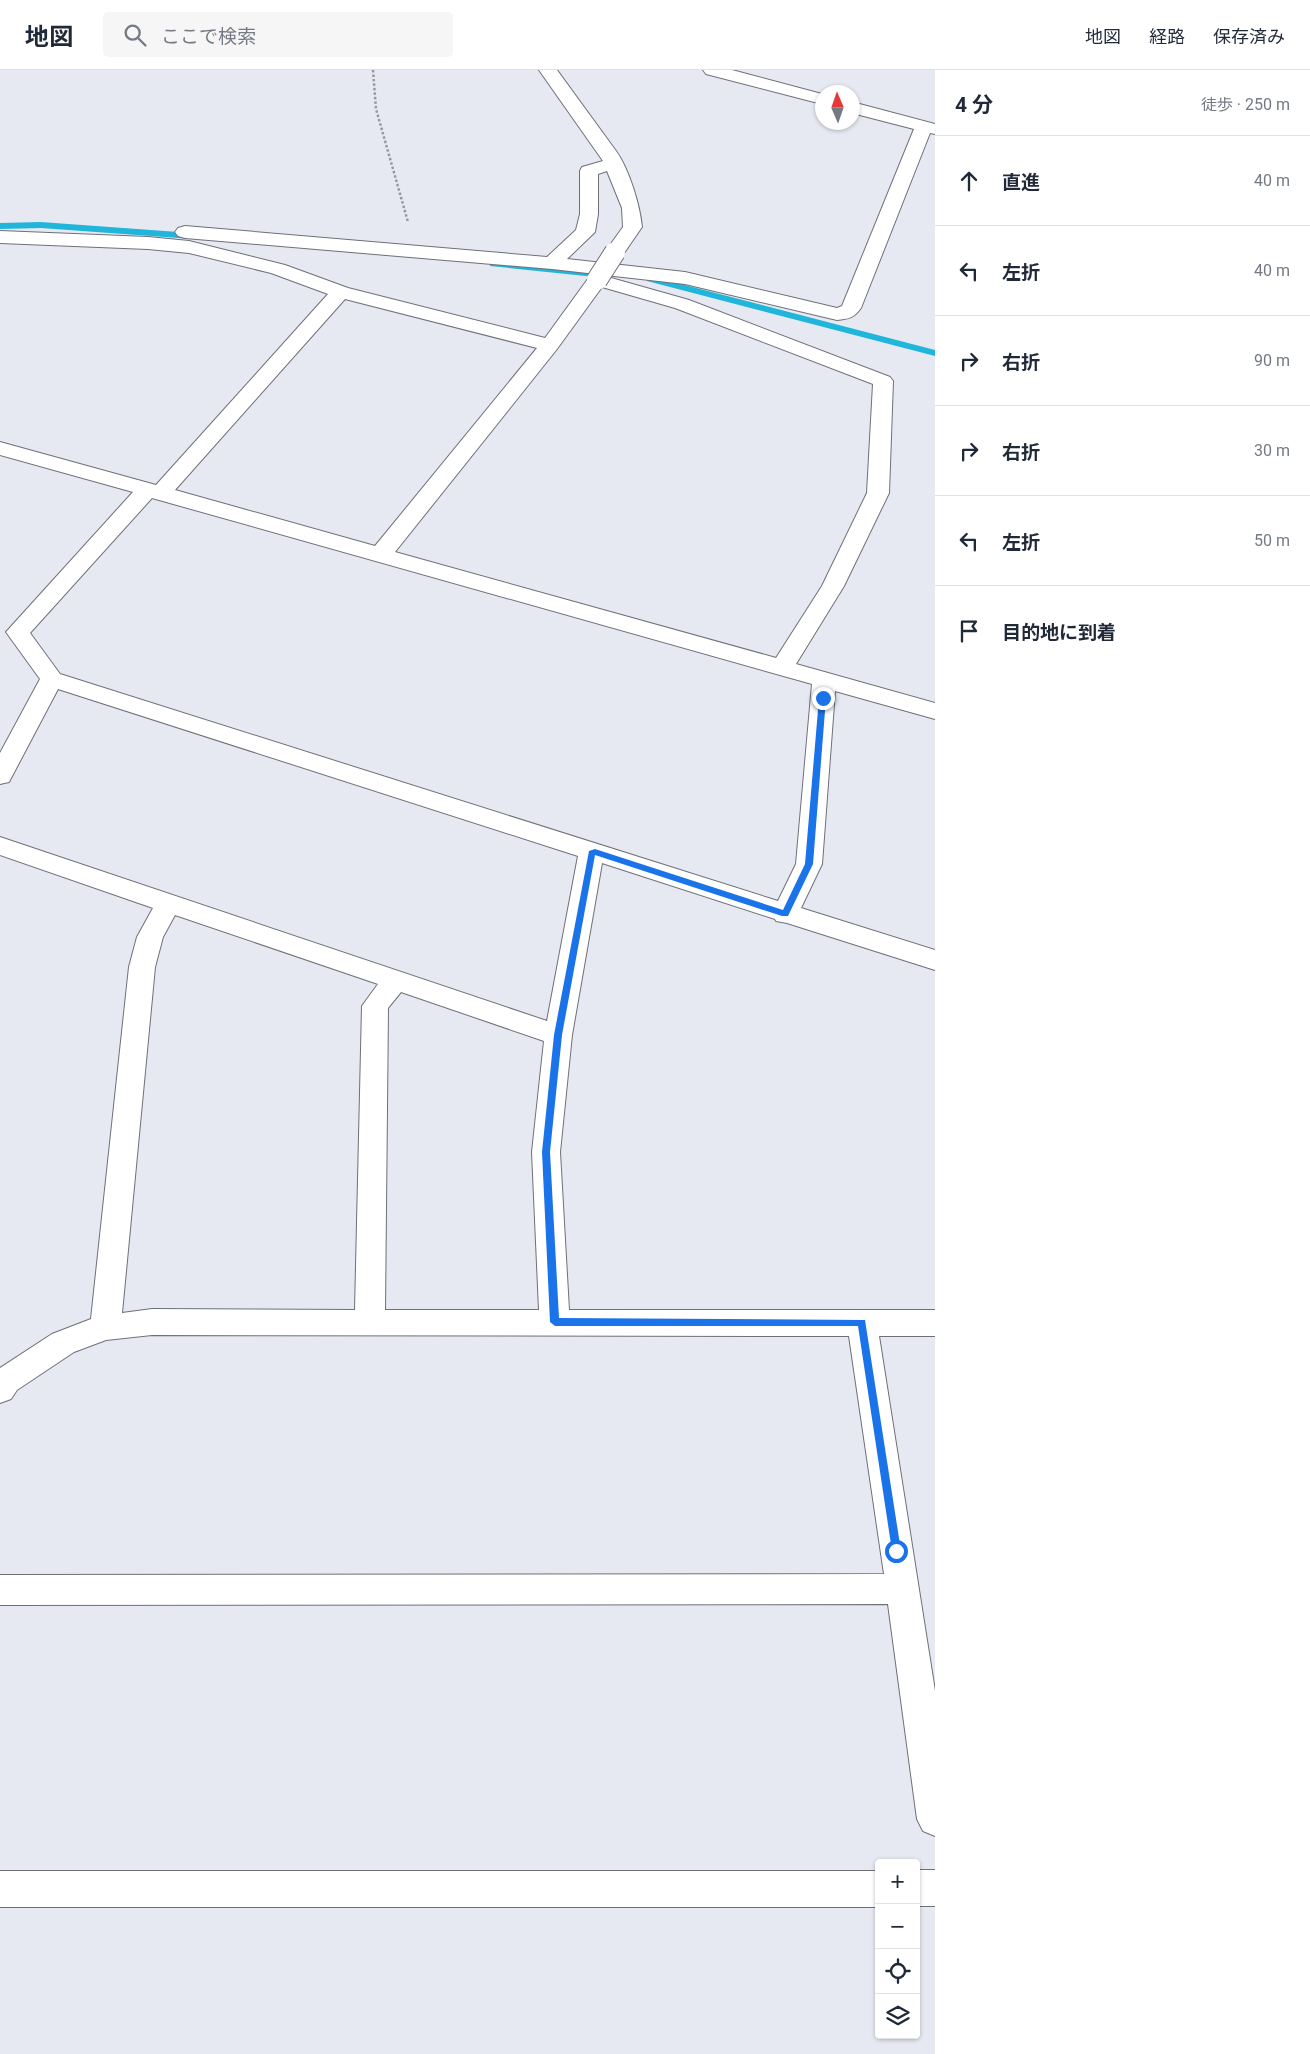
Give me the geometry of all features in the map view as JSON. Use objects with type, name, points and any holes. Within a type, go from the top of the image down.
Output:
[{"type":"street","points":[[381,554],[550,345],[634,227],[631,208],[610,154],[548,70]]},
{"type":"street","points":[[712,70],[815,97]]},
{"type":"street","points":[[55,221],[552,263],[685,278],[837,314],[846,313],[851,308],[930,128],[860,109]]},
{"type":"street","points":[[552,263],[584,232],[588,214],[588,171],[614,163]]},
{"type":"street","points":[[0,236],[148,243],[189,247],[278,269],[341,292],[550,345]]},
{"type":"street","points":[[597,280],[682,304],[883,381],[878,493],[833,586],[782,666]]},
{"type":"street","points":[[341,292],[18,632],[52,679],[785,914],[935,960]]},
{"type":"street","points":[[0,448],[782,666],[935,711]]},
{"type":"street","points":[[0,776],[52,679]]},
{"type":"street","points":[[785,914],[809,864],[824,679]]},
{"type":"street","points":[[0,846],[558,1035]]},
{"type":"street","points":[[555,1322],[546,1152],[558,1035],[592,851]]},
{"type":"street","points":[[105,1326],[142,966],[150,937],[169,903]]},
{"type":"street","points":[[370,1322],[375,1006],[396,980]]},
{"type":"street","points":[[0,1390],[6,1381],[63,1343],[105,1326],[152,1322],[935,1323]]},
{"type":"street","points":[[862,1322],[922,1717],[935,1819]]},
{"type":"street","points":[[0,1590],[902,1589]]},
{"type":"street","points":[[0,1889],[875,1888]]},
{"type":"street","points":[[920,1888],[935,1888]]},
{"type":"path","points":[[373,70],[376,109],[408,224],[408,236],[403,251]]},
{"type":"waterway","points":[[0,226],[41,225],[192,236]]},
{"type":"waterway","points":[[493,264],[605,275]]},
{"type":"waterway","points":[[650,279],[935,353]]},
{"type":"route","points":[[823,698],[809,864],[785,914],[592,851],[558,1035],[546,1152],[555,1322],[862,1322],[896,1551]]}]
